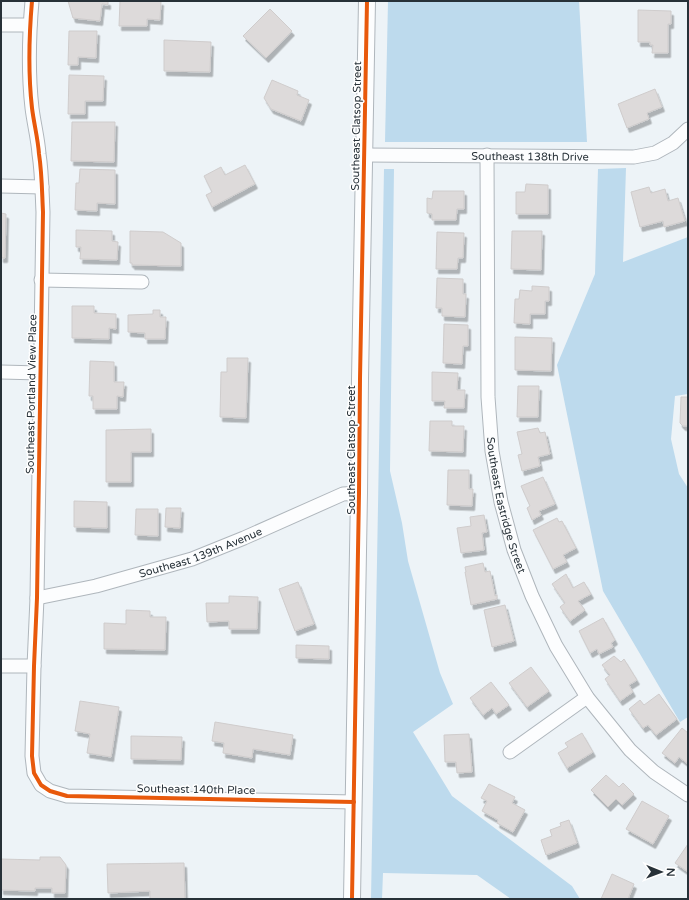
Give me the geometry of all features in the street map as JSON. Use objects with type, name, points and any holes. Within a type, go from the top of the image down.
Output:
[{"type":"street","name":"Southeast Portland View Place","points":[[32,1],[30,25],[30,72],[32,108],[40,155],[42,187],[37,598],[32,756],[34,773],[41,785]]},
{"type":"street","name":"Southeast Clatsop Street","points":[[352,899],[367,1]]},
{"type":"street","points":[[1,25],[30,25]]},
{"type":"street","name":"Southeast 138th Drive","points":[[364,155],[634,157],[655,153],[674,144],[688,129]]},
{"type":"street","name":"Southeast Eastridge Street","points":[[487,155],[488,397],[492,451],[501,502],[514,550],[532,596],[556,646],[587,697],[630,750],[654,772],[688,795]]},
{"type":"street","points":[[1,186],[42,187]]},
{"type":"street","points":[[42,280],[142,282]]},
{"type":"street","points":[[1,372],[40,373]]},
{"type":"street","name":"Southeast 139th Avenue","points":[[37,598],[96,586],[192,559],[244,538],[343,494],[359,493]]},
{"type":"street","points":[[1,666],[34,666]]},
{"type":"street","points":[[510,752],[587,697]]},
{"type":"street","name":"Southeast 140th Place","points":[[41,785],[50,791],[67,796],[354,802]]},
{"type":"shaded area","points":[[388,1],[579,1],[587,142],[385,142]]},
{"type":"shaded area","points":[[626,168],[623,262],[688,237],[688,394],[675,396],[671,439],[679,474],[688,488],[688,717],[680,722],[603,591],[557,365],[595,274],[598,169]]},
{"type":"shaded area","points":[[384,169],[394,169],[390,471],[402,523],[408,561],[440,673],[453,704],[413,732],[452,796],[572,886],[580,899],[511,899],[477,875],[383,873],[382,899],[371,899]]},
{"type":"building","points":[[68,1],[108,1],[108,5],[102,4],[100,21],[73,18]]},
{"type":"building","points":[[120,1],[161,1],[160,20],[147,19],[147,26],[119,26]]},
{"type":"building","points":[[270,9],[292,31],[266,58],[243,36]]},
{"type":"building","points":[[638,10],[671,11],[671,24],[668,24],[668,53],[652,53],[653,45],[650,45],[650,42],[638,42]]},
{"type":"building","points":[[69,31],[97,31],[96,58],[78,57],[78,65],[68,65]]},
{"type":"building","points":[[164,40],[211,42],[210,72],[164,71]]},
{"type":"building","points":[[69,75],[104,76],[103,101],[85,101],[85,114],[68,114]]},
{"type":"building","points":[[272,80],[298,91],[297,95],[309,100],[301,121],[271,109],[264,98]]},
{"type":"building","points":[[655,89],[662,107],[647,113],[649,119],[627,128],[618,104]]},
{"type":"building","points":[[72,122],[115,122],[114,162],[71,161]]},
{"type":"building","points":[[245,165],[255,184],[212,207],[206,195],[212,192],[204,176],[221,167],[225,175]]},
{"type":"building","points":[[80,169],[115,170],[115,204],[97,203],[97,211],[75,210],[76,183],[79,183]]},
{"type":"building","points":[[526,184],[548,185],[548,214],[516,214],[516,192],[525,192]]},
{"type":"building","points":[[649,187],[651,193],[665,189],[668,201],[678,198],[685,221],[664,227],[663,221],[640,227],[631,192]]},
{"type":"building","points":[[433,191],[464,191],[464,209],[457,209],[456,220],[432,220],[432,214],[427,213],[427,198],[432,199]]},
{"type":"building","points":[[1,213],[6,214],[5,258],[1,258]]},
{"type":"building","points":[[76,230],[112,231],[112,241],[118,242],[117,260],[80,259],[81,247],[76,247]]},
{"type":"building","points":[[130,231],[163,232],[181,243],[181,266],[132,265],[132,263],[130,263]]},
{"type":"building","points":[[512,231],[542,231],[541,270],[511,269]]},
{"type":"building","points":[[437,232],[464,233],[463,258],[458,258],[457,269],[436,269]]},
{"type":"building","points":[[437,278],[463,279],[463,294],[466,294],[465,317],[442,316],[442,308],[436,308]]},
{"type":"building","points":[[532,286],[549,287],[549,301],[545,301],[545,314],[530,314],[530,324],[514,323],[515,299],[519,299],[520,290],[532,291]]},
{"type":"building","points":[[72,306],[94,306],[94,313],[116,314],[116,329],[109,328],[109,339],[72,338]]},
{"type":"building","points":[[153,310],[160,310],[160,317],[166,317],[165,339],[145,339],[145,333],[128,332],[128,315],[153,314]]},
{"type":"building","points":[[444,324],[468,325],[468,346],[463,346],[462,364],[443,363]]},
{"type":"building","points":[[515,337],[552,338],[551,371],[515,370]]},
{"type":"building","points":[[227,358],[248,358],[246,418],[220,417],[221,372],[227,372]]},
{"type":"building","points":[[90,361],[114,362],[114,382],[124,382],[123,397],[117,396],[117,409],[93,409],[93,396],[89,396]]},
{"type":"building","points":[[432,372],[458,373],[457,390],[465,390],[464,408],[444,408],[445,401],[432,401]]},
{"type":"building","points":[[518,386],[539,386],[538,417],[517,417]]},
{"type":"building","points":[[681,397],[688,397],[688,426],[683,426],[680,423]]},
{"type":"building","points":[[430,421],[452,421],[452,426],[464,426],[463,452],[429,451]]},
{"type":"building","points":[[538,428],[540,433],[545,432],[550,454],[538,457],[540,466],[522,471],[518,455],[522,454],[517,432]]},
{"type":"building","points":[[151,429],[151,452],[131,452],[131,482],[106,482],[106,430]]},
{"type":"building","points":[[448,470],[469,470],[469,489],[473,489],[472,506],[447,505]]},
{"type":"building","points":[[543,477],[555,504],[539,511],[541,515],[532,520],[527,508],[530,506],[521,486]]},
{"type":"building","points":[[74,501],[107,502],[107,528],[74,527]]},
{"type":"building","points":[[166,508],[181,508],[180,528],[165,527]]},
{"type":"building","points":[[136,509],[158,509],[158,536],[135,535]]},
{"type":"building","points":[[484,515],[487,532],[482,533],[484,550],[461,553],[457,528],[471,526],[470,517]]},
{"type":"building","points":[[557,518],[559,522],[562,521],[576,548],[563,555],[567,562],[553,569],[533,530]]},
{"type":"building","points":[[483,563],[485,572],[490,571],[495,596],[497,595],[497,599],[471,605],[465,567]]},
{"type":"building","points":[[566,574],[573,588],[584,582],[591,594],[578,601],[585,610],[570,621],[560,607],[565,603],[552,584]]},
{"type":"building","points":[[298,582],[314,624],[295,631],[279,589]]},
{"type":"building","points":[[229,596],[258,597],[257,629],[229,629],[229,621],[207,622],[206,603],[229,603]]},
{"type":"building","points":[[505,605],[514,641],[492,647],[484,610]]},
{"type":"building","points":[[126,610],[150,611],[150,617],[166,617],[165,650],[104,649],[104,623],[126,624]]},
{"type":"building","points":[[603,618],[615,640],[611,643],[613,647],[599,654],[597,649],[590,653],[579,631]]},
{"type":"building","points":[[296,645],[329,646],[329,659],[296,658]]},
{"type":"building","points":[[614,656],[621,662],[624,659],[637,680],[629,685],[633,692],[620,701],[605,679],[610,675],[602,665]]},
{"type":"building","points":[[531,667],[549,691],[527,707],[509,683]]},
{"type":"building","points":[[491,682],[509,705],[496,714],[492,708],[483,715],[470,698]]},
{"type":"building","points":[[659,694],[677,719],[656,735],[648,725],[643,728],[629,709],[640,700],[644,705]]},
{"type":"building","points":[[80,701],[119,707],[111,757],[87,753],[90,734],[75,731]]},
{"type":"building","points":[[215,722],[293,735],[290,755],[253,749],[252,758],[223,753],[224,743],[212,741]]},
{"type":"building","points":[[682,728],[688,733],[688,764],[679,757],[675,763],[662,753]]},
{"type":"building","points":[[582,733],[593,752],[567,768],[558,753],[568,747],[565,743]]},
{"type":"building","points":[[469,734],[472,772],[457,773],[456,762],[445,762],[444,735]]},
{"type":"building","points":[[131,736],[182,737],[181,760],[131,759]]},
{"type":"building","points":[[606,775],[619,787],[623,783],[634,794],[622,805],[616,799],[608,807],[591,790]]},
{"type":"building","points":[[489,784],[515,797],[512,803],[525,810],[513,832],[497,823],[498,820],[482,811],[487,801],[481,798]]},
{"type":"building","points":[[642,801],[669,816],[653,844],[626,829]]},
{"type":"building","points":[[569,820],[577,843],[546,855],[541,840],[552,836],[550,830],[561,826],[560,823]]},
{"type":"building","points":[[688,844],[688,872],[675,863]]},
{"type":"building","points":[[40,857],[60,857],[66,865],[65,893],[52,893],[52,888],[35,888],[35,891],[1,890],[1,859],[40,860]]},
{"type":"building","points":[[184,863],[185,899],[150,899],[150,891],[108,893],[107,864]]},
{"type":"building","points":[[612,874],[634,884],[628,899],[601,899]]},
{"type":"cycle path","points":[[32,1],[29,68],[32,108],[41,168],[43,212],[37,598],[32,756],[34,773],[41,785],[50,791],[67,796],[354,802]]},
{"type":"cycle path","points":[[352,899],[367,1]]}]
